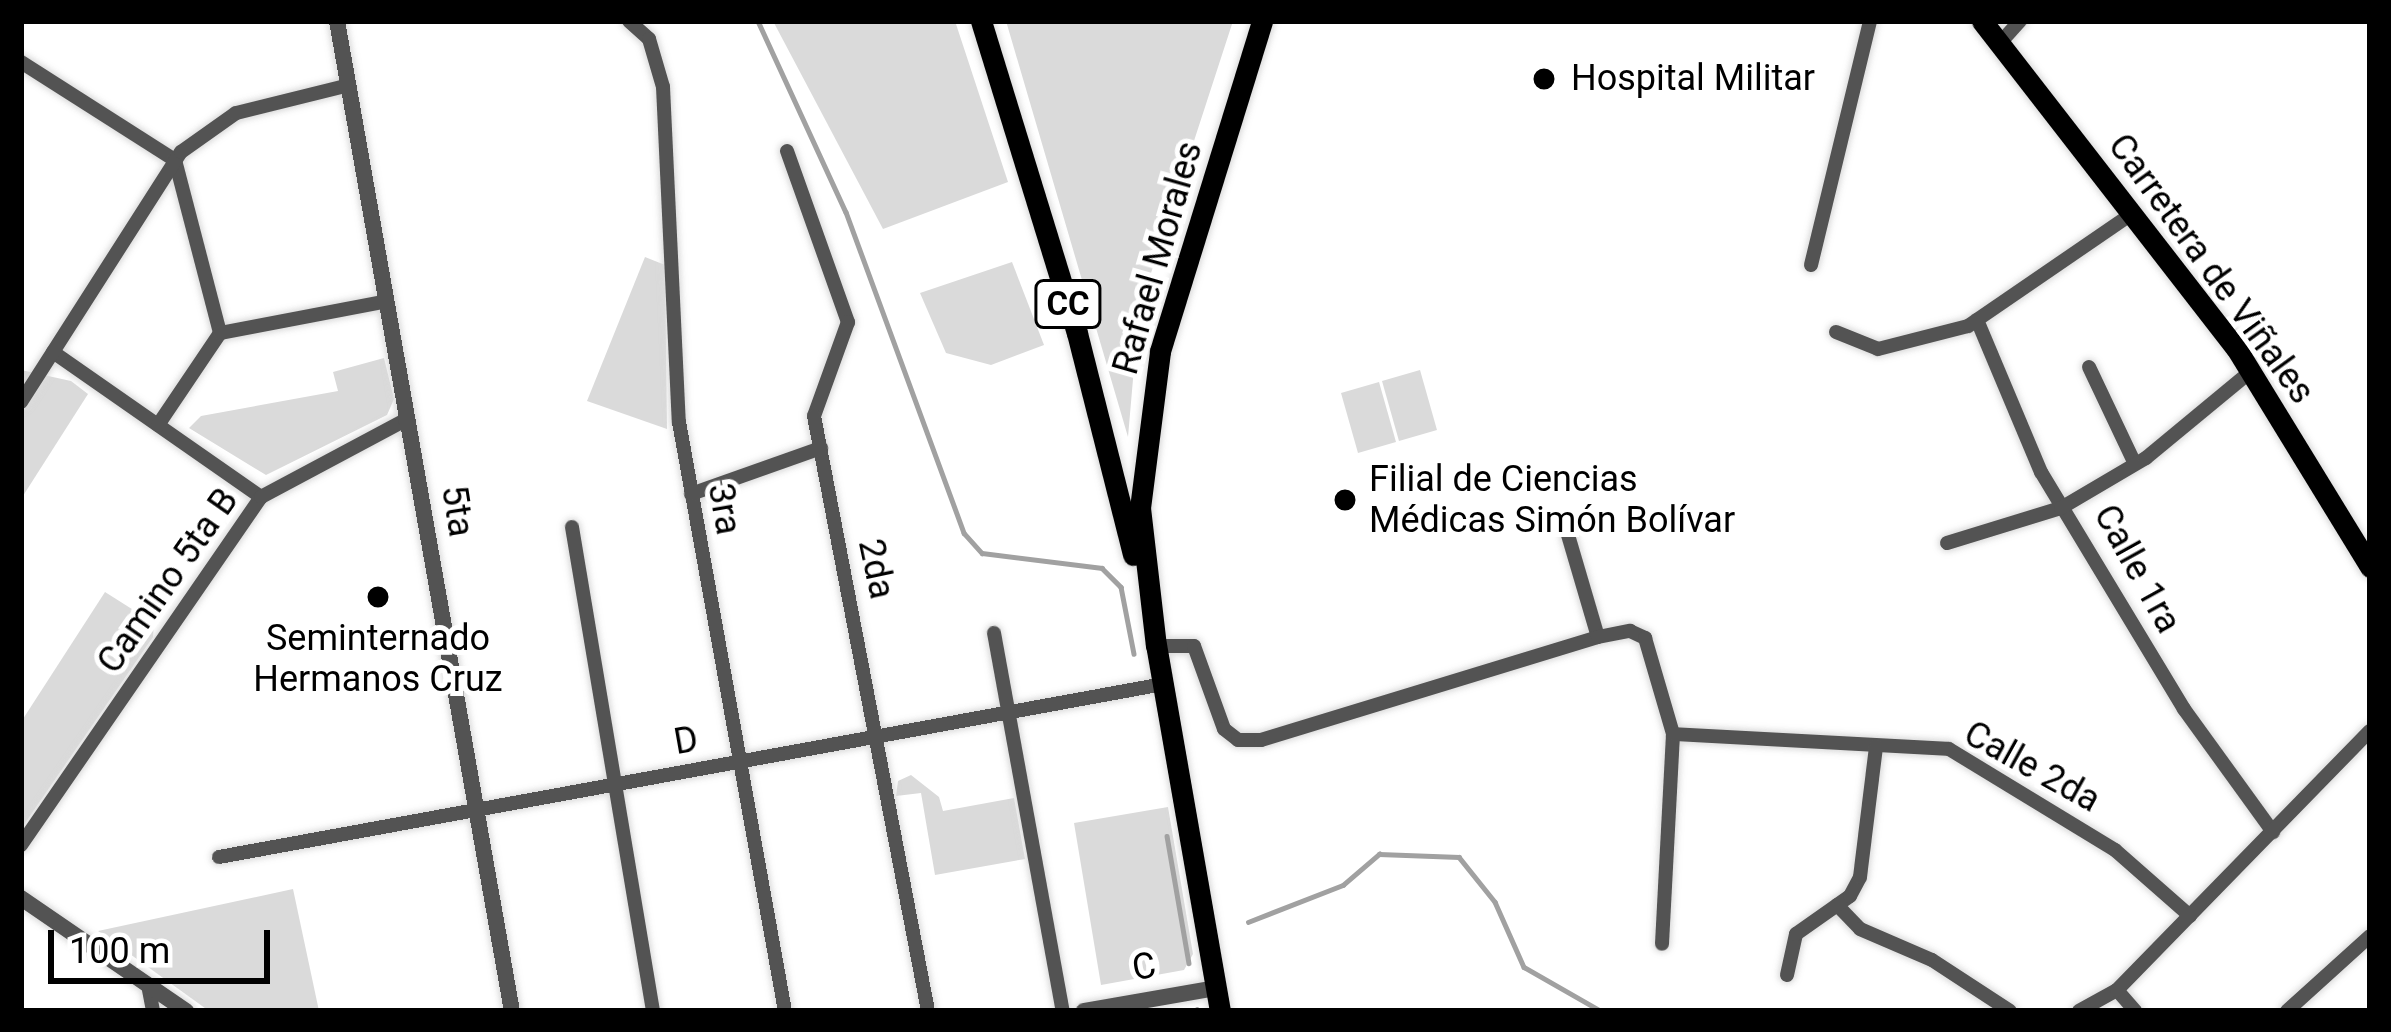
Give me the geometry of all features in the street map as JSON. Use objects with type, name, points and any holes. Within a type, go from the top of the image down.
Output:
[{"type":"main road","name":"CC","points":[[981,21],[1147,589],[1218,1000]]},
{"type":"main road","name":"Rafael Morales","points":[[1147,589],[1140,508],[1160,351],[1262,21]]},
{"type":"main road","name":"Carretera de Viñales","points":[[1982,21],[2250,372],[2370,567]]},
{"type":"street","name":"5ta","points":[[337,21],[512,1011]]},
{"type":"street","name":"3ra","points":[[629,21],[649,39],[663,87],[680,422],[785,1011]]},
{"type":"street","points":[[1811,265],[1870,21]]},
{"type":"street","points":[[2000,43],[2020,21]]},
{"type":"street","points":[[21,62],[175,160],[220,333]]},
{"type":"street","points":[[21,402],[175,160],[236,113],[349,85]]},
{"type":"street","name":"2da","points":[[788,152],[848,322],[814,416],[928,1011]]},
{"type":"street","points":[[1836,332],[1878,349],[1977,320],[2133,213]]},
{"type":"street","points":[[158,425],[220,333],[387,302]]},
{"type":"street","name":"Calle 1ra","points":[[1977,320],[2041,472],[2067,505],[2183,709],[2273,832]]},
{"type":"street","points":[[53,352],[261,497]]},
{"type":"street","points":[[2089,367],[2135,464]]},
{"type":"street","points":[[1946,543],[2067,505],[2135,464],[2250,372]]},
{"type":"street","name":"Camino 5ta B","points":[[21,845],[261,497],[404,420],[405,405]]},
{"type":"street","points":[[692,494],[820,448]]},
{"type":"street","points":[[572,527],[653,1011]]},
{"type":"street","points":[[1568,535],[1598,637]]},
{"type":"street","points":[[1156,646],[1194,646],[1224,729],[1238,740],[1261,740],[1598,637],[1630,631],[1645,638],[1673,734],[1662,944]]},
{"type":"street","points":[[994,633],[1063,1011]]},
{"type":"street","name":"D","points":[[219,857],[1163,684]]},
{"type":"street","points":[[2079,1011],[2116,990],[2370,731]]},
{"type":"street","name":"Calle 2da","points":[[1673,734],[1949,749],[2115,850],[2190,916]]},
{"type":"street","points":[[1787,975],[1796,934],[1837,905],[1860,878],[1876,746]]},
{"type":"street","points":[[21,898],[186,1011]]},
{"type":"street","points":[[1837,905],[1860,929],[1932,960],[2010,1011]]},
{"type":"street","points":[[2287,1011],[2370,936]]},
{"type":"street","points":[[148,985],[153,1011]]},
{"type":"street","points":[[2116,990],[2135,1011]]},
{"type":"street","name":"C","points":[[1084,1011],[1218,1000]]},
{"type":"shaded area","points":[[773,21],[955,21],[1008,182],[883,229]]},
{"type":"shaded area","points":[[1006,21],[1233,21],[1139,310],[1128,437]]},
{"type":"shaded area","points":[[645,257],[665,265],[667,429],[587,401]]},
{"type":"shaded area","points":[[1012,262],[1044,345],[991,365],[946,353],[920,293]]},
{"type":"shaded area","points":[[384,358],[394,399],[387,415],[266,475],[189,428],[201,416],[338,391],[333,372]]},
{"type":"shaded area","points":[[21,370],[71,381],[88,394],[21,499]]},
{"type":"shaded area","points":[[1420,370],[1437,430],[1399,441],[1382,381]]},
{"type":"shaded area","points":[[1379,382],[1396,442],[1358,453],[1341,393]]},
{"type":"shaded area","points":[[105,592],[154,623],[153,637],[21,829],[21,722]]},
{"type":"shaded area","points":[[911,775],[939,797],[943,811],[1014,798],[1025,859],[935,875],[921,793],[896,796],[898,781]]},
{"type":"shaded area","points":[[1168,807],[1193,954],[1184,970],[1101,985],[1074,823]]},
{"type":"shaded area","points":[[293,889],[319,1011],[209,1011],[98,931]]},
{"type":"waterway","points":[[758,21],[846,212],[964,533],[982,553],[1102,568],[1121,587],[1134,654]]},
{"type":"waterway","points":[[1167,836],[1189,963]]},
{"type":"waterway","points":[[1248,922],[1343,885],[1379,854],[1459,857],[1495,902],[1524,967],[1601,1011]]},
{"type":"place","name":"Hospital Militar","points":[[1544,79]]},
{"type":"place","name":"Filial de Ciencias Médicas Simón Bolívar","points":[[1345,500]]},
{"type":"place","name":"Seminternado Hermanos Cruz","points":[[378,597]]}]
